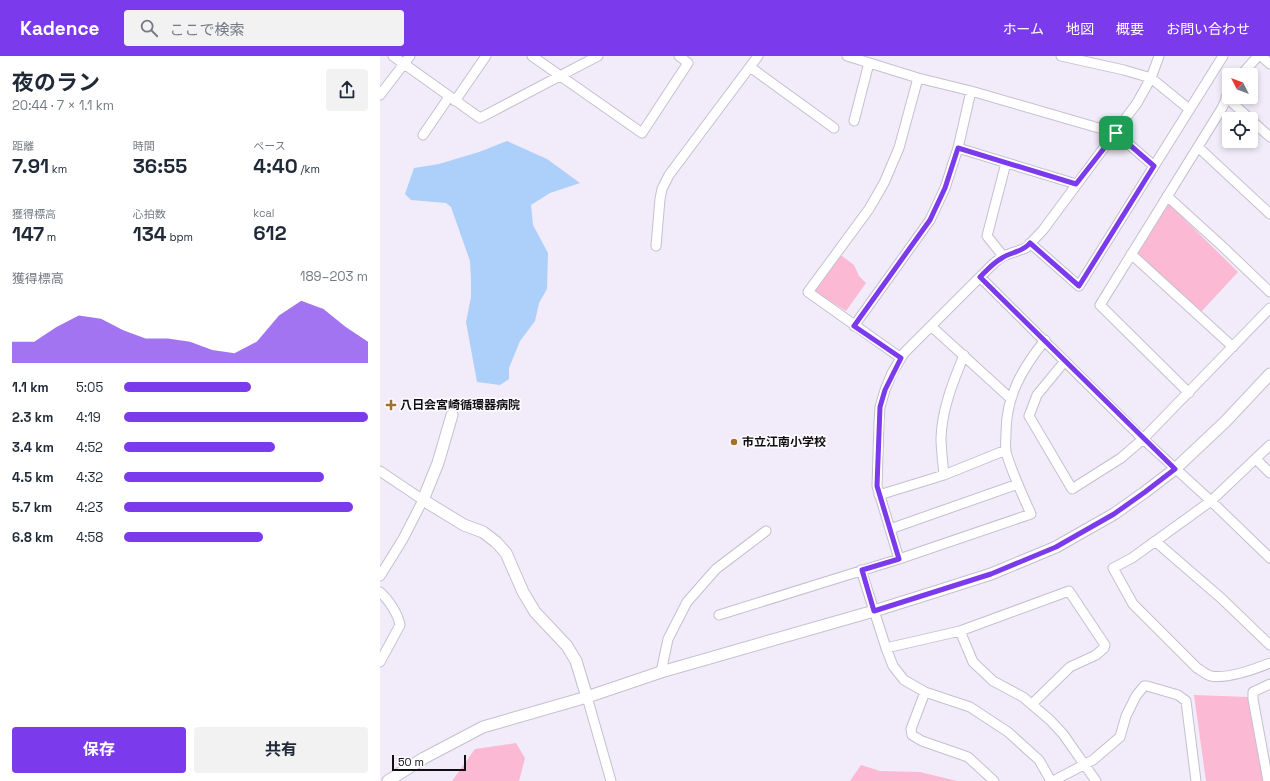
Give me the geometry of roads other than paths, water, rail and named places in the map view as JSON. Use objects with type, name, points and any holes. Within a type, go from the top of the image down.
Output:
[{"type":"street","points":[[392,56],[480,118],[598,56]]},
{"type":"street","points":[[380,95],[410,56]]},
{"type":"street","points":[[423,135],[486,56]]},
{"type":"street","points":[[532,56],[642,133],[688,63],[680,56]]},
{"type":"street","points":[[656,246],[660,199],[662,189],[669,175],[758,56]]},
{"type":"street","points":[[847,56],[918,78],[1116,133],[1154,166]]},
{"type":"street","points":[[1061,56],[1124,70],[1150,78],[1189,109]]},
{"type":"street","points":[[899,559],[877,486],[880,407],[885,390],[901,358],[904,353],[994,263],[1003,256],[1026,248],[1043,230],[1076,184],[1116,133],[1137,102],[1150,78],[1159,56]]},
{"type":"street","points":[[1030,243],[1079,286],[1189,109],[1224,56]]},
{"type":"street","points":[[1248,68],[1260,56],[1270,64]]},
{"type":"street","points":[[854,121],[869,63]]},
{"type":"street","points":[[750,67],[834,128]]},
{"type":"street","points":[[901,358],[808,292],[869,209],[884,183],[899,148],[918,78]]},
{"type":"street","points":[[854,326],[930,220],[945,188],[958,148],[971,92]]},
{"type":"street","points":[[1189,393],[1100,305],[1224,104]]},
{"type":"street","points":[[1237,104],[1244,112]]},
{"type":"street","points":[[1258,126],[1270,137]]},
{"type":"street","points":[[1198,147],[1270,214]]},
{"type":"street","points":[[958,148],[1076,184]]},
{"type":"street","points":[[1003,256],[987,236],[1006,163]]},
{"type":"street","points":[[1167,196],[1270,292]]},
{"type":"street","points":[[1131,254],[1233,347]]},
{"type":"street","points":[[980,277],[1143,439],[1211,501],[1270,558]]},
{"type":"street","points":[[1065,360],[1037,395],[1029,416],[1072,489],[1121,458],[1143,439],[1270,308]]},
{"type":"street","points":[[931,326],[1010,398]]},
{"type":"street","points":[[719,615],[899,559],[1031,514],[1006,450],[1006,424],[1010,398],[1020,376],[1045,340]]},
{"type":"street","points":[[944,475],[941,439],[944,414],[955,376],[964,355]]},
{"type":"street","points":[[388,781],[424,758],[483,728],[587,697],[662,672],[874,611],[991,574],[1056,547],[1114,514],[1175,469],[1224,422],[1270,374]]},
{"type":"street","points":[[380,576],[403,539],[423,500],[438,463],[452,415]]},
{"type":"street","points":[[1270,445],[1211,501],[1132,558],[1113,568],[1133,604],[1197,668],[1210,676],[1222,676],[1270,663]]},
{"type":"street","points":[[879,495],[944,475],[1006,450]]},
{"type":"street","points":[[1256,459],[1270,472]]},
{"type":"street","points":[[380,471],[464,525],[483,532],[496,542],[506,553],[523,592],[536,612],[567,646],[573,656],[582,678],[611,781]]},
{"type":"street","points":[[890,530],[1018,484]]},
{"type":"street","points":[[662,672],[668,639],[687,602],[716,569],[766,531]]},
{"type":"street","points":[[1155,542],[1221,598],[1270,645]]},
{"type":"street","points":[[862,570],[886,648],[893,666],[904,680],[924,692],[970,707],[1008,732],[1038,760],[1052,781],[1094,760],[1120,736],[1126,716],[1136,696],[1142,688],[1147,686],[1178,695],[1186,701],[1196,781]]},
{"type":"street","points":[[380,592],[385,596],[399,618],[400,625],[380,662]]},
{"type":"street","points":[[886,648],[960,631],[1069,592],[1105,645],[1104,648],[1096,655],[1070,667],[1032,704]]},
{"type":"street","points":[[960,631],[973,662],[992,680],[1023,697],[1032,704],[1063,734],[1096,781]]},
{"type":"street","points":[[1268,775],[1253,699],[1253,692],[1270,684]]},
{"type":"street","points":[[924,692],[911,729],[912,735],[922,741],[968,757],[994,781]]},
{"type":"water","points":[[507,141],[547,159],[580,183],[550,193],[531,205],[533,225],[548,253],[547,289],[539,303],[535,321],[520,341],[509,368],[509,379],[500,385],[477,382],[466,322],[471,297],[470,261],[451,207],[446,203],[411,200],[405,194],[414,168],[439,164],[479,152]]},
{"type":"place","name":"八日会宮崎循環器病院","points":[[391,405]]},
{"type":"place","name":"市立江南小学校","points":[[734,442]]}]
